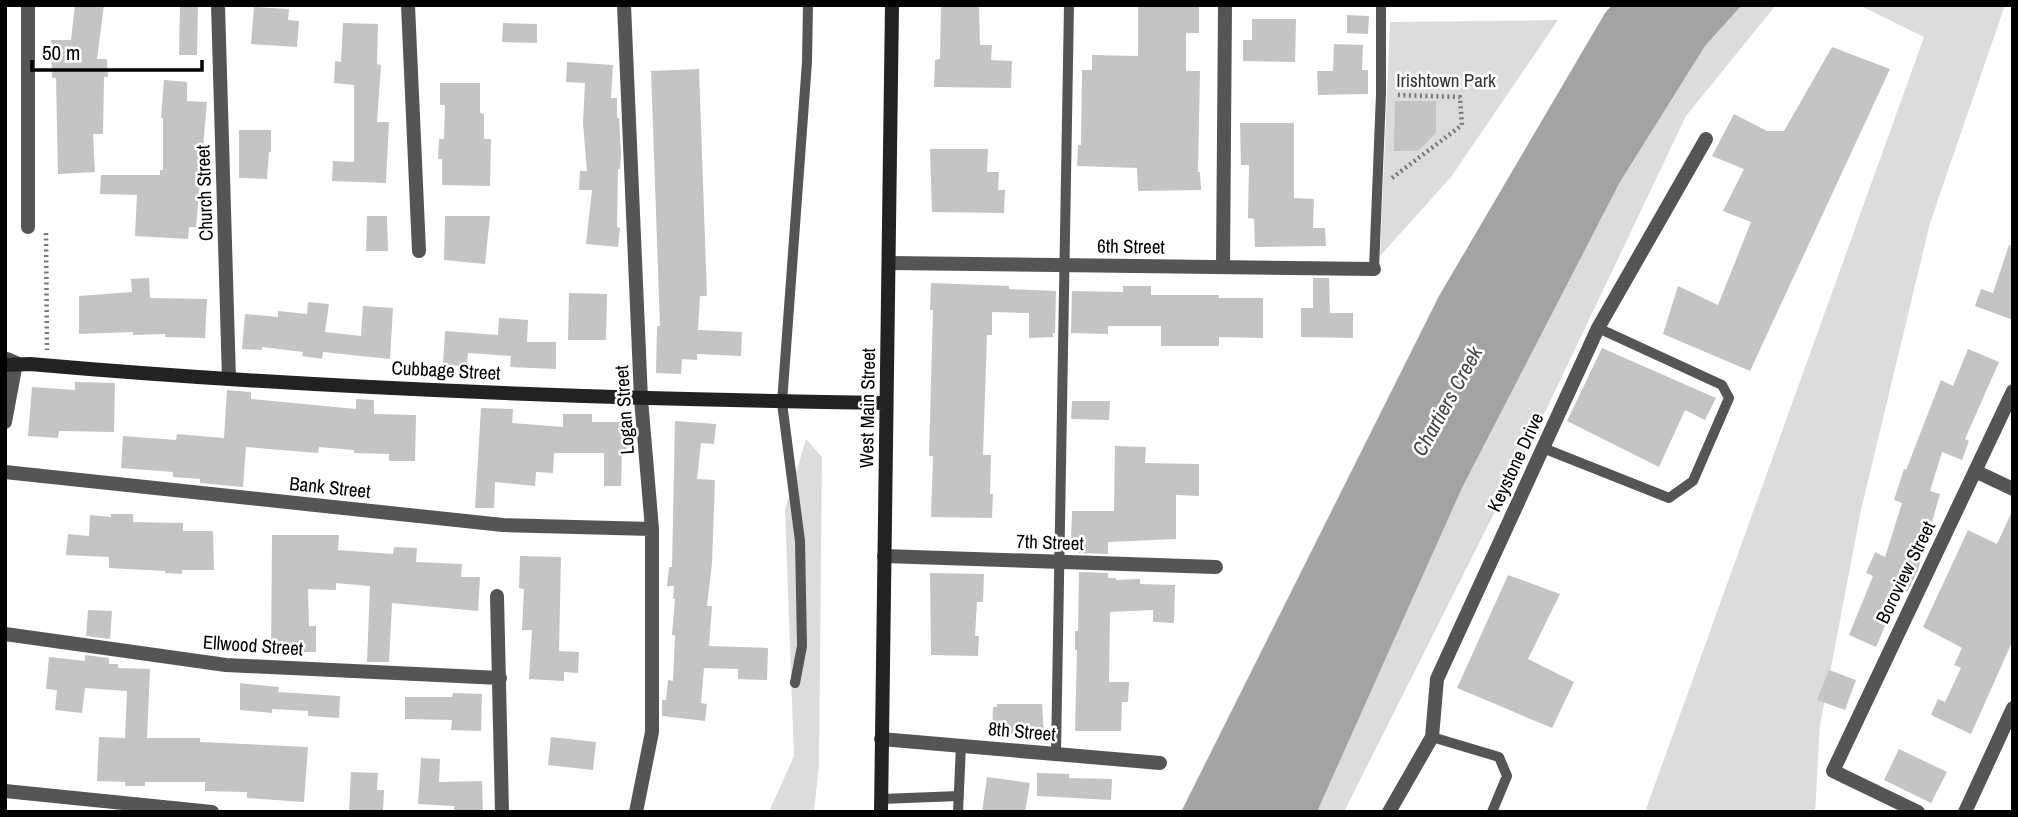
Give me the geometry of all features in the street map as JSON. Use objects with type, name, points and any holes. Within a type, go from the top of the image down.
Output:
[{"type":"street","points":[[28,5],[29,227]]},
{"type":"street","name":"Church Street","points":[[218,5],[229,379]]},
{"type":"street","points":[[408,5],[419,251]]},
{"type":"street","name":"Logan Street","points":[[624,5],[642,399],[652,528],[652,732],[636,811]]},
{"type":"street","name":"West Main Street","points":[[881,806],[892,5]]},
{"type":"street","points":[[1223,266],[1225,5]]},
{"type":"street","name":"Keystone Drive","points":[[1389,812],[1432,737],[1437,679],[1598,328],[1706,139]]},
{"type":"street","name":"6th Street","points":[[889,263],[1374,269]]},
{"type":"street","points":[[5,422],[9,362]]},
{"type":"street","name":"Cubbage Street","points":[[9,362],[229,379],[642,399],[886,403]]},
{"type":"street","name":"Boroview Street","points":[[1917,812],[1833,771],[2013,391]]},
{"type":"street","points":[[1975,471],[2013,489]]},
{"type":"street","name":"Bank Street","points":[[5,472],[503,525],[652,528]]},
{"type":"street","name":"7th Street","points":[[884,556],[1216,567]]},
{"type":"street","points":[[498,596],[502,812]]},
{"type":"street","name":"Ellwood Street","points":[[5,634],[226,665],[500,678]]},
{"type":"street","points":[[1965,812],[2013,708]]},
{"type":"street","name":"8th Street","points":[[881,739],[1160,763]]},
{"type":"street","points":[[5,791],[212,812]]},
{"type":"street","points":[[625,812],[636,811]]},
{"type":"lane","points":[[795,683],[802,646],[800,541],[782,402],[807,62],[808,5]]},
{"type":"lane","points":[[1056,752],[1069,5]]},
{"type":"lane","points":[[1374,269],[1381,94],[1381,5]]},
{"type":"lane","points":[[1543,448],[1669,499],[1693,481],[1729,398],[1722,385],[1598,328]]},
{"type":"lane","points":[[1432,737],[1499,757],[1507,776],[1492,812]]},
{"type":"lane","points":[[958,812],[961,745]]},
{"type":"lane","points":[[881,806],[959,796]]},
{"type":"path","points":[[1377,186],[1395,177],[1462,125],[1460,97],[1381,94]]},
{"type":"path","points":[[29,227],[46,229],[47,365]]},
{"type":"green space","points":[[1742,5],[1776,5],[1686,116],[1546,410],[1344,812],[1317,812],[1462,488],[1620,182],[1705,46]]},
{"type":"green space","points":[[1859,5],[2005,5],[1930,223],[1861,510],[1820,725],[1815,812],[1645,812],[1924,37]]},
{"type":"green space","name":"Irishtown Park","points":[[1558,20],[1451,177],[1380,256],[1390,22]]},
{"type":"green space","points":[[806,439],[822,457],[819,765],[814,812],[769,812],[794,756],[785,510]]},
{"type":"water","name":"Chartiers Creek","points":[[1612,5],[1742,5],[1705,46],[1620,182],[1462,488],[1317,812],[1181,812],[1439,296]]},
{"type":"building","points":[[75,5],[104,5],[97,59],[107,59],[103,134],[93,134],[95,172],[58,174],[56,78],[52,78],[51,40],[71,40]]},
{"type":"building","points":[[180,5],[198,5],[197,55],[179,55]]},
{"type":"building","points":[[941,5],[979,5],[980,45],[992,45],[991,60],[1012,61],[1011,88],[934,87],[935,60],[940,59]]},
{"type":"building","points":[[1138,5],[1199,5],[1199,33],[1186,33],[1186,71],[1200,71],[1198,172],[1201,190],[1138,191],[1137,168],[1077,166],[1078,145],[1081,145],[1082,70],[1092,70],[1092,55],[1138,56]]},
{"type":"building","points":[[254,7],[289,9],[288,20],[299,21],[297,47],[251,44]]},
{"type":"building","points":[[1347,15],[1369,16],[1368,34],[1347,33]]},
{"type":"building","points":[[1252,19],[1296,19],[1295,62],[1243,61],[1243,40],[1252,40]]},
{"type":"building","points":[[343,23],[378,24],[377,64],[381,65],[377,122],[389,122],[386,183],[332,181],[333,161],[354,162],[354,85],[334,83],[335,61],[341,62]]},
{"type":"building","points":[[503,23],[537,24],[537,43],[502,42]]},
{"type":"building","points":[[1334,44],[1363,45],[1362,70],[1368,70],[1368,94],[1318,95],[1317,71],[1333,71]]},
{"type":"building","points":[[1832,47],[1890,69],[1750,371],[1663,334],[1678,286],[1718,305],[1751,222],[1723,211],[1744,169],[1712,156],[1734,114],[1767,131],[1784,131]]},
{"type":"building","points":[[567,62],[613,65],[611,98],[617,98],[621,155],[618,169],[618,247],[586,244],[592,190],[579,190],[580,171],[587,171],[583,123],[585,83],[566,82]]},
{"type":"building","points":[[699,69],[707,296],[700,296],[698,330],[742,332],[741,356],[697,354],[697,360],[682,359],[681,374],[656,373],[657,326],[660,326],[651,71]]},
{"type":"building","points":[[164,80],[187,82],[187,101],[207,102],[196,227],[189,227],[188,239],[135,236],[137,195],[100,194],[101,175],[160,175],[160,170],[163,170],[161,118]]},
{"type":"building","points":[[440,83],[480,83],[480,113],[484,114],[484,139],[491,139],[490,186],[442,185],[442,159],[438,159],[439,139],[444,139],[445,105],[440,105]]},
{"type":"building","points":[[1395,101],[1436,101],[1436,133],[1418,151],[1394,151]]},
{"type":"building","points":[[1240,123],[1294,123],[1294,198],[1314,199],[1313,228],[1325,228],[1326,246],[1255,247],[1254,219],[1248,218],[1249,165],[1241,165]]},
{"type":"building","points":[[239,130],[271,130],[267,179],[239,178]]},
{"type":"building","points":[[930,149],[988,149],[987,172],[999,172],[998,190],[1005,190],[1004,213],[932,212]]},
{"type":"building","points":[[367,216],[387,216],[388,251],[366,251]]},
{"type":"building","points":[[445,216],[490,216],[485,264],[444,260]]},
{"type":"building","points":[[2009,245],[2013,246],[2013,320],[1975,306],[1981,289],[1993,293]]},
{"type":"building","points":[[149,278],[150,298],[207,299],[205,338],[165,337],[165,334],[133,335],[133,332],[79,334],[79,296],[132,292],[131,279]]},
{"type":"building","points":[[1313,278],[1329,278],[1330,313],[1353,313],[1353,338],[1301,337],[1301,308],[1313,308]]},
{"type":"building","points":[[931,283],[1056,291],[1053,337],[1029,338],[1029,313],[992,312],[992,335],[987,335],[983,455],[991,455],[992,518],[931,517]]},
{"type":"building","points":[[1123,286],[1151,286],[1151,295],[1263,298],[1263,338],[1219,337],[1219,346],[1161,346],[1161,326],[1108,326],[1108,334],[1071,333],[1072,291],[1123,292]]},
{"type":"building","points":[[569,293],[607,294],[606,340],[568,340]]},
{"type":"building","points":[[308,302],[329,304],[325,332],[361,336],[363,306],[393,308],[390,359],[323,352],[322,359],[302,356],[303,352],[262,347],[262,350],[242,349],[245,314],[278,317],[278,311],[307,314]]},
{"type":"building","points":[[499,318],[528,320],[527,342],[556,342],[556,369],[510,367],[511,356],[468,353],[467,366],[443,365],[445,331],[498,335]]},
{"type":"building","points":[[1602,348],[1716,398],[1705,420],[1685,410],[1659,467],[1567,421]]},
{"type":"building","points":[[1968,349],[1999,362],[1965,439],[1969,441],[1962,460],[1942,452],[1930,491],[1940,494],[1918,570],[1907,592],[1901,589],[1876,647],[1849,635],[1873,576],[1866,573],[1875,552],[1885,557],[1902,503],[1894,500],[1941,380],[1953,386]]},
{"type":"building","points":[[75,382],[115,383],[114,432],[59,431],[58,438],[28,436],[32,387],[75,390]]},
{"type":"building","points":[[227,390],[251,392],[251,399],[356,409],[356,399],[374,400],[374,414],[416,415],[415,461],[389,461],[389,454],[354,453],[354,450],[319,447],[318,453],[246,447],[243,487],[200,483],[200,479],[173,477],[173,472],[121,468],[123,436],[176,440],[177,434],[224,438]]},
{"type":"building","points":[[1072,401],[1110,401],[1109,420],[1071,419]]},
{"type":"building","points":[[481,408],[513,409],[512,423],[563,427],[563,414],[592,414],[592,422],[628,422],[627,450],[622,450],[621,486],[604,486],[604,453],[554,453],[553,473],[536,472],[535,486],[495,482],[494,508],[475,508]]},
{"type":"building","points":[[675,421],[716,424],[714,444],[701,443],[697,479],[715,480],[712,563],[707,606],[712,606],[709,646],[768,648],[767,680],[738,679],[738,669],[704,668],[701,703],[707,704],[705,721],[662,716],[662,700],[666,700],[668,680],[673,681],[675,635],[672,635],[675,599],[674,586],[667,586],[669,567],[672,567]]},
{"type":"building","points":[[1115,446],[1146,447],[1145,463],[1199,464],[1199,496],[1176,495],[1176,539],[1108,542],[1108,554],[1079,553],[1079,544],[1071,544],[1072,511],[1114,511]]},
{"type":"building","points":[[2013,509],[2013,640],[1971,734],[1931,715],[1938,699],[1945,702],[1961,668],[1954,665],[1962,648],[1923,627],[1968,530],[1997,544]]},
{"type":"building","points":[[111,514],[133,514],[133,522],[183,523],[183,531],[213,531],[214,570],[182,570],[182,574],[109,568],[109,557],[66,555],[68,534],[89,536],[90,515],[111,517]]},
{"type":"building","points":[[272,535],[339,535],[338,550],[393,554],[394,547],[417,548],[416,562],[462,564],[461,577],[480,577],[478,611],[392,603],[389,662],[367,662],[370,586],[336,583],[336,590],[308,589],[309,626],[316,626],[316,652],[271,652]]},
{"type":"building","points":[[520,556],[561,557],[559,651],[579,652],[578,673],[564,672],[564,681],[529,679],[532,630],[522,630],[524,589],[519,588]]},
{"type":"building","points":[[1079,572],[1108,573],[1108,578],[1116,580],[1140,579],[1140,584],[1175,585],[1174,623],[1153,622],[1153,610],[1110,612],[1109,682],[1129,682],[1128,702],[1122,702],[1121,731],[1075,731],[1075,631],[1078,631]]},
{"type":"building","points":[[930,573],[984,574],[983,602],[977,602],[975,636],[979,636],[978,656],[931,655]]},
{"type":"building","points":[[1508,575],[1560,594],[1528,659],[1574,682],[1552,728],[1457,688]]},
{"type":"building","points":[[88,610],[112,611],[110,639],[86,636]]},
{"type":"building","points":[[85,655],[109,658],[109,664],[118,664],[118,668],[150,669],[147,738],[200,738],[200,742],[308,747],[304,802],[247,798],[247,792],[205,791],[205,782],[145,782],[145,786],[125,786],[125,782],[97,781],[99,737],[125,738],[127,691],[85,688],[82,713],[55,710],[57,690],[46,689],[49,657],[85,661]]},
{"type":"building","points":[[1829,670],[1856,680],[1845,710],[1817,700]]},
{"type":"building","points":[[240,683],[279,687],[278,692],[340,696],[339,718],[308,716],[308,711],[272,709],[272,713],[240,710]]},
{"type":"building","points":[[453,693],[482,694],[481,731],[451,730],[452,720],[405,719],[405,697],[452,697]]},
{"type":"building","points":[[997,704],[1042,704],[1044,734],[992,732],[993,707],[997,707]]},
{"type":"building","points":[[551,737],[596,742],[593,770],[548,765]]},
{"type":"building","points":[[1899,749],[1947,772],[1931,803],[1884,780]]},
{"type":"building","points":[[421,758],[440,759],[439,782],[482,781],[483,812],[454,812],[454,806],[418,804]]},
{"type":"building","points":[[351,772],[378,773],[377,790],[384,790],[383,812],[349,812]]},
{"type":"building","points":[[1037,773],[1069,774],[1069,778],[1112,779],[1111,800],[1037,796]]},
{"type":"building","points":[[987,777],[1030,783],[1025,812],[982,812]]}]
